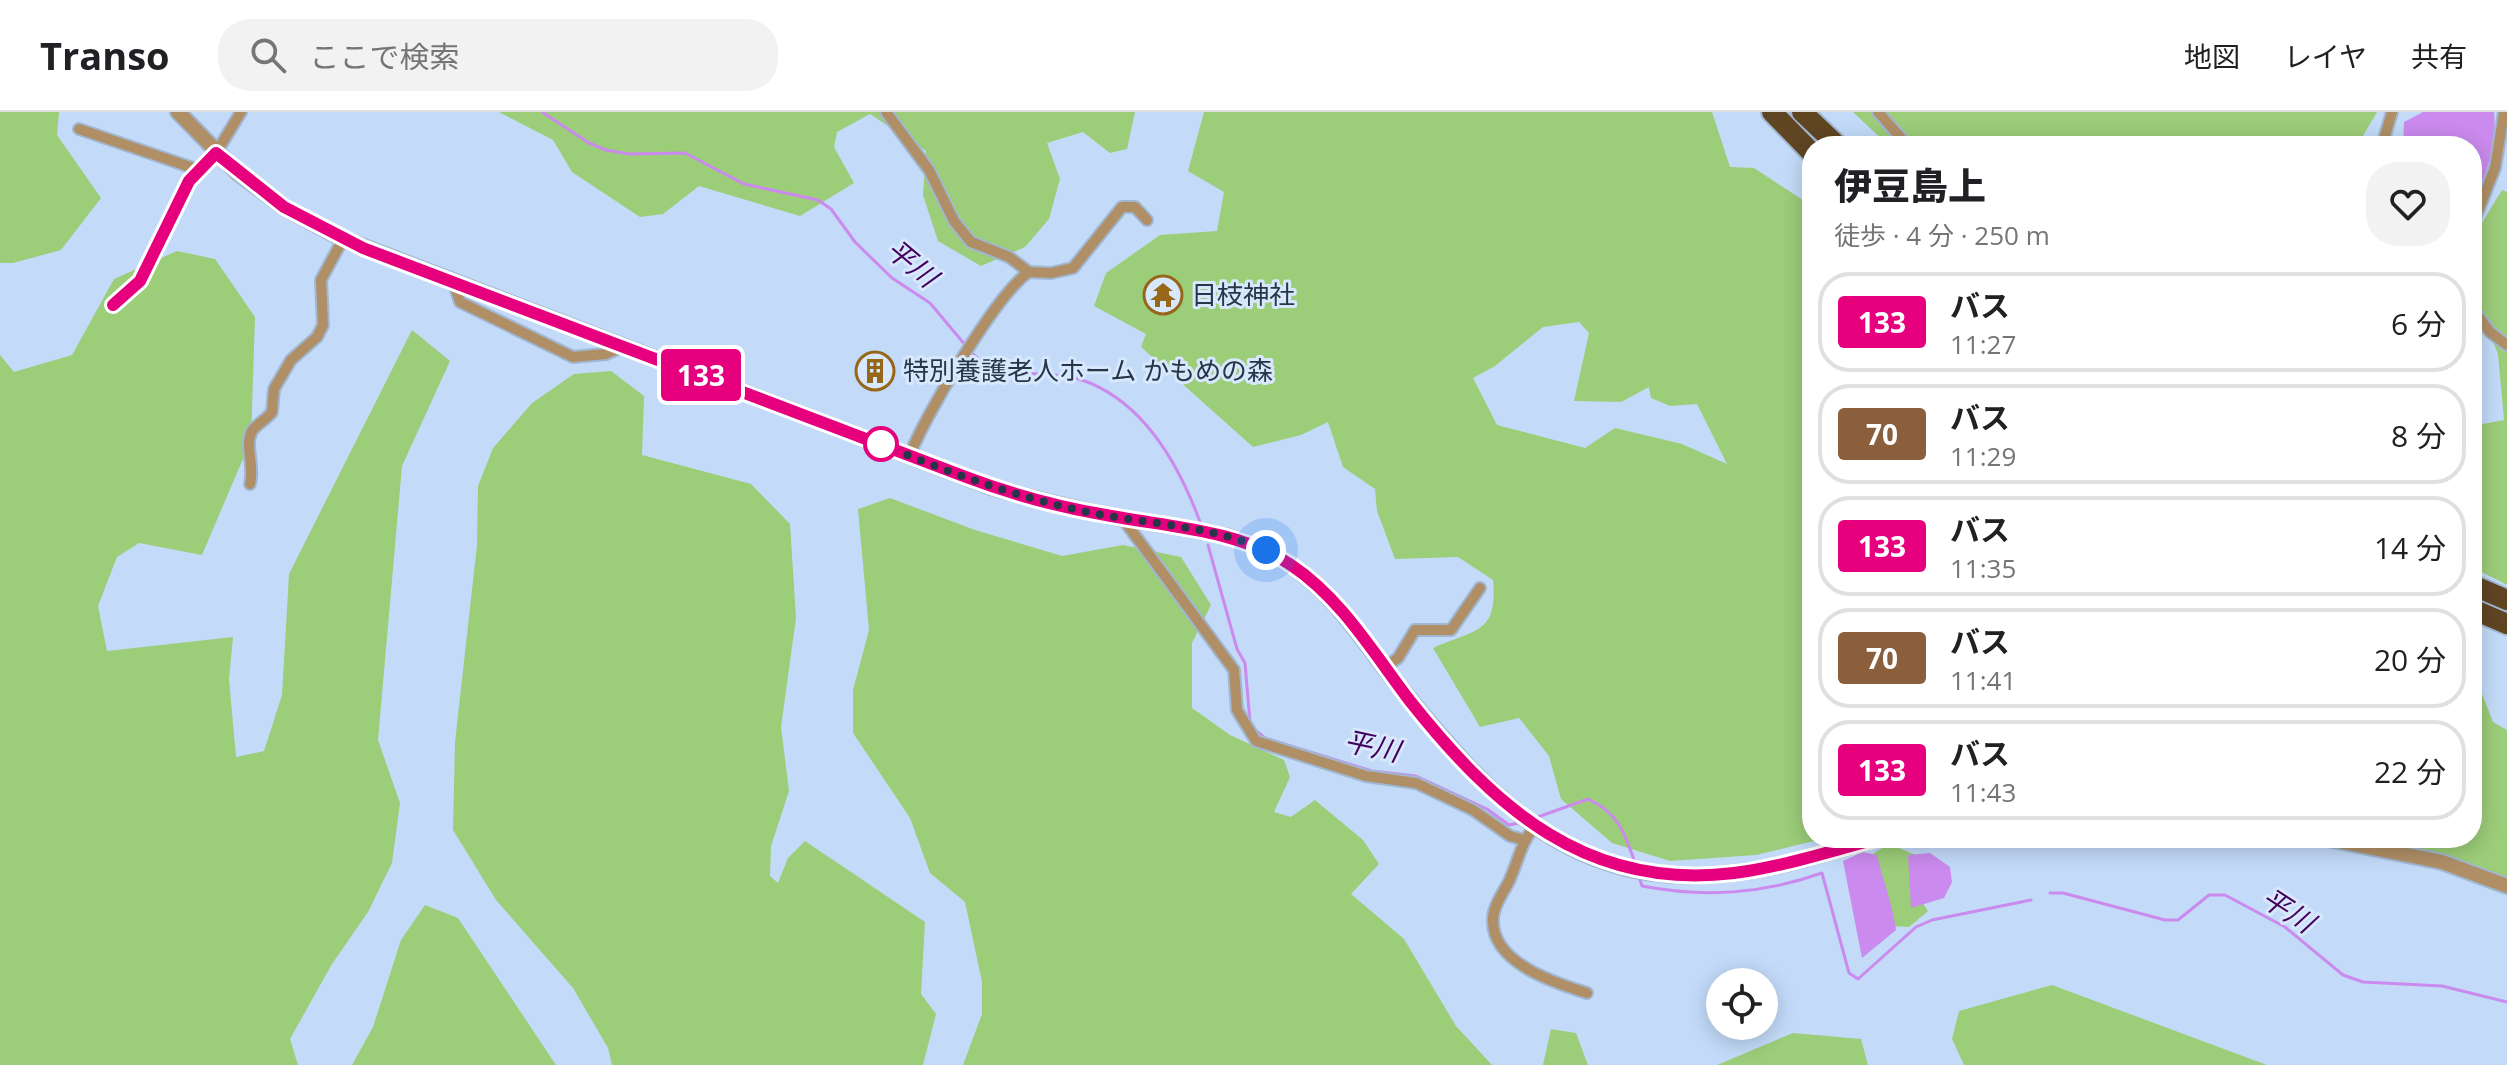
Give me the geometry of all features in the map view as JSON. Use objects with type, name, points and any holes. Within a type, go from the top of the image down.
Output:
[{"type":"highway","points":[[1772,112],[1802,143]]},
{"type":"highway","points":[[1802,112],[1827,136]]},
{"type":"highway","points":[[2482,589],[2507,600]]},
{"type":"highway","points":[[2482,613],[2507,624]]},
{"type":"street","points":[[178,112],[216,153],[284,207],[343,239],[1018,495],[1123,519],[1236,539],[1280,558],[1321,589],[1465,765],[1528,828],[1566,847],[1637,870],[1736,873],[1840,848]]},
{"type":"street","points":[[113,305],[140,281],[189,181],[216,153],[241,112]]},
{"type":"street","points":[[886,112],[929,170],[954,221],[971,242],[1009,257],[1029,272],[1051,273],[1073,268],[1122,207],[1135,207],[1147,220]]},
{"type":"street","points":[[1878,112],[1899,136]]},
{"type":"street","points":[[2385,136],[2392,112]]},
{"type":"street","points":[[2482,201],[2495,168],[2504,112]]},
{"type":"street","points":[[79,129],[199,170]]},
{"type":"street","points":[[250,484],[255,467],[249,438],[254,427],[272,412],[274,389],[291,360],[317,337],[323,325],[321,280],[343,239]]},
{"type":"street","points":[[910,455],[930,414],[1013,283],[1029,272]]},
{"type":"street","points":[[453,281],[460,302],[558,352],[585,357],[624,346]]},
{"type":"street","points":[[2482,321],[2507,345]]},
{"type":"street","points":[[1123,519],[1148,557],[1209,631],[1234,670],[1237,710],[1256,741],[1366,776],[1416,783],[1473,810],[1510,836],[1528,828]]},
{"type":"street","points":[[1384,668],[1398,658],[1415,630],[1451,630],[1480,588]]},
{"type":"street","points":[[1528,828],[1493,918],[1495,930],[1502,945],[1517,961],[1540,976],[1587,993]]},
{"type":"street","points":[[2373,848],[2442,862],[2507,886]]},
{"type":"green space","points":[[0,112],[59,112],[57,135],[101,198],[61,250],[13,263],[0,263]]},
{"type":"green space","points":[[499,112],[1135,112],[1127,149],[1110,153],[1083,132],[1047,143],[1060,179],[1049,219],[1025,247],[981,266],[938,241],[923,195],[926,151],[870,114],[837,132],[834,147],[854,183],[800,216],[699,186],[663,214],[640,217],[572,172],[553,140]]},
{"type":"green space","points":[[1204,112],[1712,112],[1730,167],[1754,168],[1802,199],[1802,844],[1756,855],[1670,861],[1612,843],[1561,799],[1549,756],[1519,718],[1480,727],[1433,648],[1471,633],[1487,621],[1494,598],[1493,580],[1458,557],[1395,559],[1377,511],[1375,489],[1343,467],[1328,422],[1301,435],[1253,447],[1141,347],[1146,334],[1094,306],[1106,273],[1160,235],[1217,231],[1224,192],[1188,171]],"holes":[[[1579,322],[1589,333],[1574,401],[1621,402],[1649,387],[1651,398],[1670,406],[1697,404],[1727,464],[1682,444],[1615,428],[1585,448],[1497,425],[1473,378],[1495,366],[1543,327]]]},
{"type":"green space","points":[[1853,112],[2377,112],[2363,136],[1878,136]]},
{"type":"green space","points":[[2502,190],[2507,192],[2507,585],[2482,572],[2482,424],[2504,420],[2498,354],[2482,315],[2482,223]]},
{"type":"green space","points":[[177,251],[215,259],[255,317],[251,440],[202,555],[139,543],[117,557],[98,606],[107,651],[233,637],[229,679],[236,757],[264,751],[282,695],[289,574],[412,330],[450,361],[402,466],[378,740],[400,803],[392,863],[368,912],[332,964],[290,1039],[298,1065],[0,1065],[0,355],[14,372],[72,355],[114,279]]},
{"type":"green space","points":[[611,371],[644,396],[642,455],[751,484],[790,524],[796,618],[781,727],[789,791],[771,846],[770,876],[778,883],[788,858],[805,841],[925,922],[921,994],[936,1014],[923,1065],[612,1065],[608,1048],[573,988],[496,900],[453,830],[455,742],[477,545],[478,486],[493,448],[532,403],[574,374]]},
{"type":"green space","points":[[890,498],[975,530],[1062,556],[1123,545],[1181,557],[1211,605],[1192,643],[1192,708],[1230,735],[1284,760],[1290,777],[1274,812],[1291,817],[1315,800],[1363,840],[1379,864],[1351,894],[1404,939],[1456,1026],[1492,1065],[963,1065],[982,1014],[982,982],[965,902],[930,873],[910,818],[853,733],[853,690],[869,630],[858,509]]},
{"type":"green space","points":[[2482,694],[2493,722],[2507,730],[2507,878],[2416,848],[2482,848]]},
{"type":"green space","points":[[1882,848],[1899,848],[1916,855],[1920,899],[1928,911],[1909,927],[1889,926],[1872,860],[1874,853]]},
{"type":"green space","points":[[425,905],[458,918],[556,1065],[352,1065],[373,1027],[401,940]]},
{"type":"green space","points":[[2052,985],[2267,1065],[1964,1065],[1952,1039],[1959,1011]]},
{"type":"green space","points":[[1551,1029],[1576,1033],[1588,1065],[1543,1065]]},
{"type":"green space","points":[[1793,1033],[1861,1039],[1868,1065],[1717,1065]]},
{"type":"shaded area","points":[[2423,112],[2494,112],[2490,156],[2482,181],[2482,136],[2403,136],[2404,122]]},
{"type":"shaded area","points":[[1863,852],[1877,855],[1896,930],[1862,958],[1843,861]]},
{"type":"shaded area","points":[[1930,853],[1950,867],[1952,882],[1944,898],[1911,908],[1908,855]]},
{"type":"waterway","name":"平川","points":[[542,112],[589,143],[606,150],[629,154],[685,153],[744,184],[818,200],[831,209],[855,242],[892,278],[930,303],[966,346]]},
{"type":"waterway","name":"平川","points":[[971,352],[995,368],[1082,380],[1123,403],[1141,419],[1170,458],[1200,522]]},
{"type":"waterway","name":"平川","points":[[1208,545],[1237,649],[1245,663],[1250,722]]},
{"type":"waterway","name":"平川","points":[[1254,729],[1265,738],[1372,771],[1416,776],[1487,809],[1509,825],[1524,822]]},
{"type":"waterway","name":"平川","points":[[1535,818],[1588,799],[1614,818],[1635,863]]},
{"type":"waterway","name":"平川","points":[[1638,874],[1642,886],[1711,893],[1755,890],[1822,873],[1849,973],[1858,979],[1916,927],[1932,920],[2031,900]]},
{"type":"waterway","name":"平川","points":[[2050,893],[2063,893],[2165,920],[2178,920],[2209,895],[2225,895],[2285,927],[2343,975],[2363,982],[2442,986],[2507,1002]]},
{"type":"bus line","name":"133","points":[[113,305],[140,281],[189,181],[216,153],[284,207],[363,248],[991,487],[1090,512],[1236,539],[1266,550],[1293,566],[1321,589],[1444,742],[1493,795],[1566,847],[1618,865],[1686,875],[1736,873],[1840,848]]},
{"type":"place","name":"日枝神社","points":[[1163,295]]},
{"type":"place","name":"特別養護老人ホーム かもめの森","points":[[875,371]]},
{"type":"route","points":[[881,444],[1018,495],[1090,512],[1236,539],[1266,550]]}]
